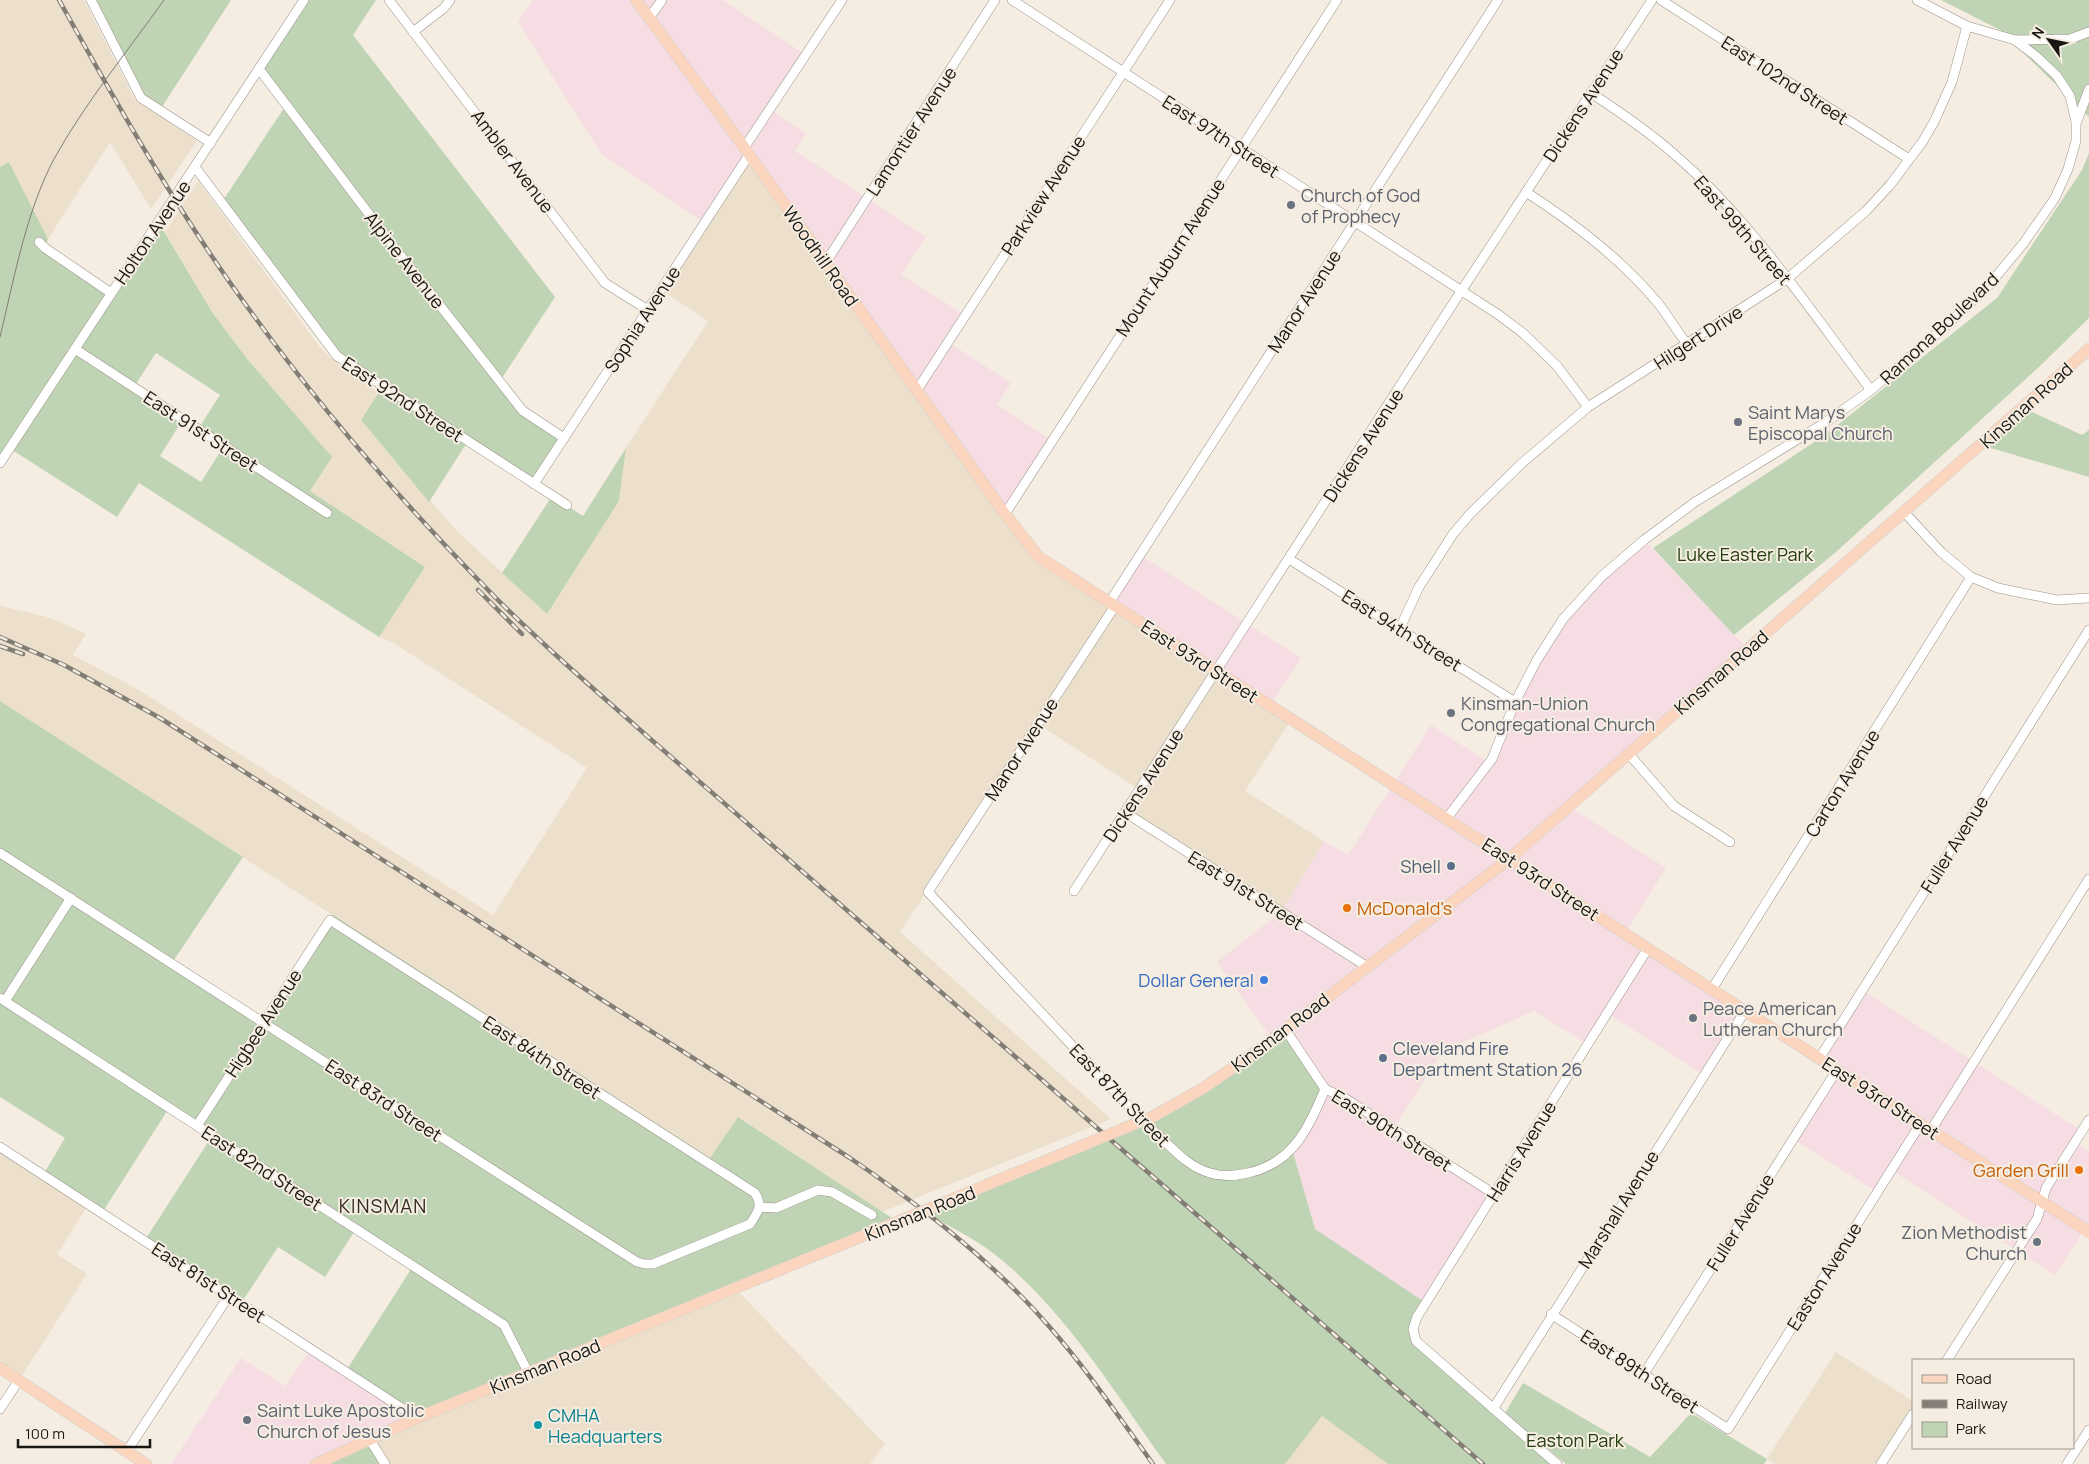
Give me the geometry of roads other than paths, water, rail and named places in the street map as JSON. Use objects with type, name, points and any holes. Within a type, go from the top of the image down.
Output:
[{"type":"main road","name":"Woodhill Road","points":[[636,0],[747,151],[1005,514]]},
{"type":"main road","name":"Kinsman Road","points":[[316,1464],[418,1418],[528,1372],[1154,1116],[1205,1087],[1257,1051],[1366,966],[1509,859],[1628,753],[1905,513],[2089,349]]},
{"type":"main road","name":"East 93rd Street","points":[[1005,514],[1039,558],[1447,818],[2089,1232]]},
{"type":"main road","points":[[0,1368],[146,1464]]},
{"type":"street","points":[[91,0],[141,98],[211,143]]},
{"type":"street","name":"Holton Avenue","points":[[0,463],[304,0]]},
{"type":"street","name":"Ambler Avenue","points":[[388,0],[605,283],[648,310]]},
{"type":"street","points":[[413,32],[444,8],[450,0]]},
{"type":"street","points":[[649,18],[662,0]]},
{"type":"street","name":"Sophia Avenue","points":[[534,484],[648,310],[842,0]]},
{"type":"street","name":"Lamontier Avenue","points":[[826,262],[995,0]]},
{"type":"street","name":"East 97th Street","points":[[1012,0],[1498,315],[1524,334],[1557,366],[1588,407]]},
{"type":"street","name":"Parkview Avenue","points":[[917,390],[1170,0]]},
{"type":"street","name":"Mount Auburn Avenue","points":[[1005,514],[1337,0]]},
{"type":"street","name":"Manor Avenue","points":[[928,892],[1498,0]]},
{"type":"street","name":"Dickens Avenue","points":[[1074,891],[1652,0]]},
{"type":"street","name":"East 102nd Street","points":[[1661,0],[1909,159]]},
{"type":"street","points":[[1917,0],[1967,26],[2015,40],[2070,38],[2089,32]]},
{"type":"street","name":"Hilgert Drive","points":[[1400,628],[1419,587],[1437,557],[1470,514],[1521,464],[1588,407],[1787,279],[1866,210],[1890,185],[1934,122],[1952,82],[1967,26]]},
{"type":"street","points":[[2015,40],[2037,57],[2056,76],[2070,96],[2076,124]]},
{"type":"street","name":"Alpine Avenue","points":[[259,69],[394,247],[523,411],[564,438]]},
{"type":"street","name":"Ramona Boulevard","points":[[1447,818],[1492,760],[1515,702],[1537,660],[1563,619],[1608,571],[1644,540],[1695,502],[1826,422],[1871,390],[1947,325],[1981,292],[2023,244],[2054,198],[2068,169],[2076,141],[2076,124],[2089,90]]},
{"type":"street","name":"East 99th Street","points":[[1591,93],[1633,121],[1675,155],[1721,200],[1787,279],[1871,390]]},
{"type":"street","name":"East 92nd Street","points":[[195,167],[337,356],[567,506]]},
{"type":"street","points":[[1526,192],[1592,237],[1614,256],[1659,305],[1687,344]]},
{"type":"street","points":[[39,242],[111,293]]},
{"type":"street","name":"East 91st Street","points":[[75,348],[328,513]]},
{"type":"street","points":[[1905,513],[1941,552],[1971,577],[1998,588],[2057,600],[2089,598]]},
{"type":"street","name":"East 94th Street","points":[[1289,559],[1515,702]]},
{"type":"street","name":"Carton Avenue","points":[[1712,989],[1971,577]]},
{"type":"street","name":"Fuller Avenue","points":[[1819,1059],[2089,630]]},
{"type":"street","points":[[1628,753],[1674,806],[1730,842]]},
{"type":"street","name":"East 91st Street","points":[[1126,813],[1366,966]]},
{"type":"street","name":"East 83rd Street","points":[[0,853],[637,1262],[653,1264],[750,1224],[759,1212],[760,1207]]},
{"type":"street","name":"Easton Avenue","points":[[1728,1429],[2089,879]]},
{"type":"street","name":"East 87th Street","points":[[928,892],[1137,1116],[1178,1155],[1195,1167],[1210,1173],[1226,1176],[1260,1170],[1277,1162],[1292,1149],[1302,1136],[1314,1115],[1325,1088]]},
{"type":"street","points":[[2,1000],[71,898]]},
{"type":"street","name":"Higbee Avenue","points":[[197,1126],[330,920]]},
{"type":"street","name":"East 84th Street","points":[[330,920],[755,1193],[760,1202],[760,1207]]},
{"type":"street","name":"Harris Avenue","points":[[1493,1409],[1416,1341],[1413,1329],[1417,1316],[1648,948]]},
{"type":"street","name":"East 82nd Street","points":[[2,1000],[504,1325],[528,1372]]},
{"type":"street","name":"Marshall Avenue","points":[[1493,1409],[1745,1011]]},
{"type":"street","name":"East 90th Street","points":[[1285,1029],[1325,1088],[1343,1096],[1494,1194]]},
{"type":"street","name":"Fuller Avenue","points":[[1644,1374],[1837,1070]]},
{"type":"street","points":[[1948,1359],[2037,1219],[2046,1188],[2089,1120]]},
{"type":"street","name":"East 81st Street","points":[[0,1147],[230,1294],[418,1418]]},
{"type":"street","points":[[760,1207],[776,1208],[818,1190],[832,1192],[872,1214]]},
{"type":"street","points":[[127,1451],[230,1294]]},
{"type":"street","name":"East 89th Street","points":[[1552,1314],[1728,1429]]},
{"type":"street","points":[[0,1409],[19,1380]]},
{"type":"street","points":[[1493,1409],[1557,1464]]},
{"type":"street","points":[[1881,1464],[1912,1416]]},
{"type":"street","points":[[2067,1464],[2089,1430]]},
{"type":"street","points":[[370,1440],[385,1464]]},
{"type":"tram line","points":[[0,337],[28,223],[44,179],[66,138],[164,0]]},
{"type":"railway","points":[[59,0],[151,161],[201,240],[254,316],[337,423],[396,492],[489,591],[547,647],[647,736],[1483,1464]]},
{"type":"railway","points":[[478,590],[522,634]]},
{"type":"railway","points":[[0,637],[64,665],[160,718],[877,1177],[954,1235],[1025,1300],[1075,1358],[1153,1464]]},
{"type":"railway","points":[[0,646],[23,654]]},
{"type":"place","name":"Church of God of Prophecy","points":[[1291,205]]},
{"type":"place","name":"Saint Marys Episcopal Church","points":[[1738,422]]},
{"type":"place","name":"Kinsman-Union Congregational Church","points":[[1451,713]]},
{"type":"place","name":"Shell","points":[[1451,866]]},
{"type":"place","name":"McDonald's","points":[[1347,908]]},
{"type":"place","name":"Dollar General","points":[[1264,980]]},
{"type":"place","name":"Peace American Lutheran Church","points":[[1693,1018]]},
{"type":"place","name":"Cleveland Fire Department Station 26","points":[[1383,1058]]},
{"type":"place","name":"Garden Grill","points":[[2079,1170]]},
{"type":"place","name":"Zion Methodist Church","points":[[2037,1242]]},
{"type":"place","name":"Saint Luke Apostolic Church of Jesus","points":[[247,1420]]},
{"type":"place","name":"CMHA Headquarters","points":[[538,1425]]},
{"type":"district","name":"KINSMAN","points":[[383,1206]]},
{"type":"park label","name":"Luke Easter Park","points":[[1745,554]]},
{"type":"park label","name":"Easton Park","points":[[1575,1440]]}]
